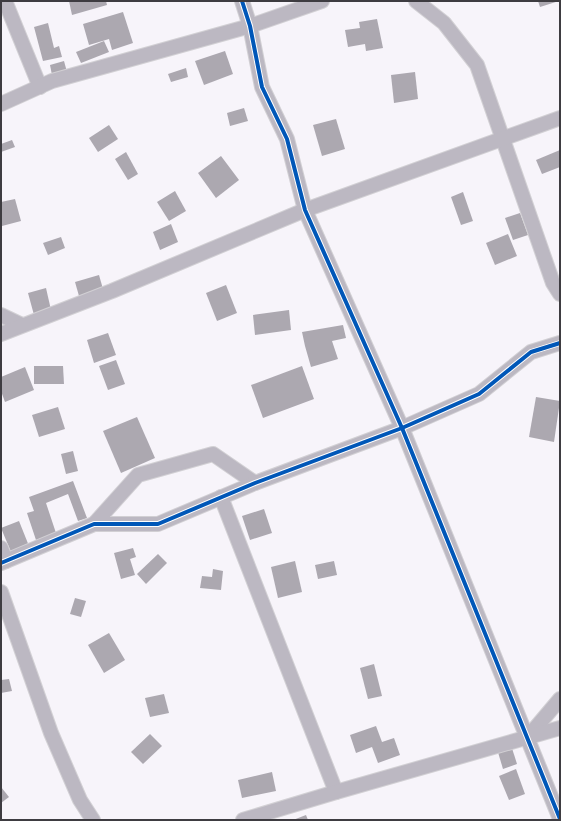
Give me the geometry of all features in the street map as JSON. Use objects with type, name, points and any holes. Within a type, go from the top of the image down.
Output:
[{"type":"street","points":[[5,1],[40,86]]},
{"type":"street","points":[[242,1],[250,26],[262,87],[287,139],[305,210],[402,428],[560,819]]},
{"type":"street","points":[[1,104],[52,81],[250,26],[322,1]]},
{"type":"street","points":[[416,1],[444,23],[477,65],[553,284],[560,294]]},
{"type":"street","points":[[1,334],[112,291],[305,210],[560,118]]},
{"type":"street","points":[[1,315],[22,325]]},
{"type":"street","points":[[1,548],[4,562],[94,524],[158,524],[255,483],[402,428],[479,394],[531,352],[560,343]]},
{"type":"street","points":[[94,524],[138,475],[213,454],[255,483]]},
{"type":"street","points":[[221,497],[336,792]]},
{"type":"street","points":[[1,592],[51,733],[80,800],[93,820]]},
{"type":"street","points":[[526,738],[560,699]]},
{"type":"street","points":[[243,820],[560,728]]},
{"type":"building","points":[[69,1],[106,1],[107,5],[72,15]]},
{"type":"building","points":[[538,1],[559,1],[540,7]]},
{"type":"building","points":[[123,12],[133,43],[112,50],[109,39],[89,45],[83,24]]},
{"type":"building","points":[[377,19],[383,48],[366,51],[365,44],[348,47],[345,30],[360,28],[359,22]]},
{"type":"building","points":[[48,23],[54,48],[59,46],[62,57],[43,61],[34,27]]},
{"type":"building","points":[[104,41],[109,52],[81,63],[76,52]]},
{"type":"building","points":[[225,51],[233,74],[204,85],[195,61]]},
{"type":"building","points":[[64,61],[67,72],[52,75],[50,65]]},
{"type":"building","points":[[186,68],[188,77],[171,82],[168,74]]},
{"type":"building","points":[[415,72],[418,99],[394,103],[391,75]]},
{"type":"building","points":[[244,108],[248,121],[230,126],[227,113]]},
{"type":"building","points":[[336,119],[345,149],[322,156],[313,125]]},
{"type":"building","points":[[109,125],[118,139],[98,152],[89,138]]},
{"type":"building","points":[[12,140],[15,147],[1,152],[1,144]]},
{"type":"building","points":[[560,150],[560,167],[542,174],[536,160]]},
{"type":"building","points":[[126,152],[138,174],[128,180],[115,159]]},
{"type":"building","points":[[221,156],[239,180],[216,198],[198,173]]},
{"type":"building","points":[[175,191],[186,211],[169,221],[157,202]]},
{"type":"building","points":[[463,192],[473,221],[461,225],[451,197]]},
{"type":"building","points":[[15,199],[21,221],[2,226],[1,202]]},
{"type":"building","points":[[520,213],[528,235],[513,240],[505,218]]},
{"type":"building","points":[[171,224],[178,242],[160,250],[153,232]]},
{"type":"building","points":[[508,234],[517,256],[495,265],[486,243]]},
{"type":"building","points":[[61,237],[65,248],[48,255],[43,243]]},
{"type":"building","points":[[99,275],[103,289],[79,296],[75,282]]},
{"type":"building","points":[[226,285],[237,313],[217,321],[206,293]]},
{"type":"building","points":[[46,288],[51,310],[34,315],[28,293]]},
{"type":"building","points":[[289,310],[291,330],[255,335],[253,315]]},
{"type":"building","points":[[343,325],[346,338],[332,341],[338,359],[311,367],[302,332]]},
{"type":"building","points":[[108,333],[116,355],[94,363],[87,340]]},
{"type":"building","points":[[116,360],[125,384],[108,390],[99,366]]},
{"type":"building","points":[[34,366],[63,366],[64,384],[34,384]]},
{"type":"building","points":[[302,366],[314,399],[263,418],[251,385]]},
{"type":"building","points":[[25,367],[34,390],[5,402],[1,391],[1,377]]},
{"type":"building","points":[[536,397],[560,401],[554,442],[529,437]]},
{"type":"building","points":[[58,407],[65,429],[39,437],[32,415]]},
{"type":"building","points":[[137,417],[155,458],[121,473],[103,431]]},
{"type":"building","points":[[73,451],[78,471],[66,474],[61,454]]},
{"type":"building","points":[[73,481],[87,518],[78,521],[68,494],[46,503],[56,533],[36,540],[27,513],[34,511],[29,497]]},
{"type":"building","points":[[264,509],[272,533],[250,540],[242,516]]},
{"type":"building","points":[[19,521],[29,546],[11,552],[1,528]]},
{"type":"building","points":[[133,548],[136,557],[130,559],[135,575],[121,579],[114,553]]},
{"type":"building","points":[[158,554],[167,563],[146,584],[137,574]]},
{"type":"building","points":[[295,561],[302,592],[278,598],[271,567]]},
{"type":"building","points":[[334,561],[337,575],[318,579],[315,565]]},
{"type":"building","points":[[213,569],[223,571],[221,590],[200,588],[202,576],[212,577]]},
{"type":"building","points":[[75,598],[86,601],[81,617],[70,614]]},
{"type":"building","points":[[109,633],[125,660],[104,673],[88,645]]},
{"type":"building","points":[[374,664],[382,696],[368,699],[360,668]]},
{"type":"building","points":[[9,679],[12,691],[1,693],[1,680]]},
{"type":"building","points":[[164,694],[169,713],[150,717],[145,698]]},
{"type":"building","points":[[376,726],[382,742],[394,738],[400,755],[378,763],[372,747],[356,753],[350,735]]},
{"type":"building","points":[[150,734],[162,746],[143,764],[131,752]]},
{"type":"building","points":[[511,745],[517,764],[503,769],[497,749]]},
{"type":"building","points":[[516,769],[525,794],[509,800],[499,776]]},
{"type":"building","points":[[272,772],[276,791],[242,798],[238,780]]},
{"type":"building","points":[[1,787],[9,797],[1,803]]},
{"type":"building","points":[[306,815],[308,820],[293,820]]},
{"type":"cycle path","points":[[242,1],[250,26],[262,87],[287,139],[305,210],[402,428],[560,819]]},
{"type":"cycle path","points":[[1,563],[94,524],[158,524],[255,483],[402,428],[479,394],[531,352],[560,343]]}]
